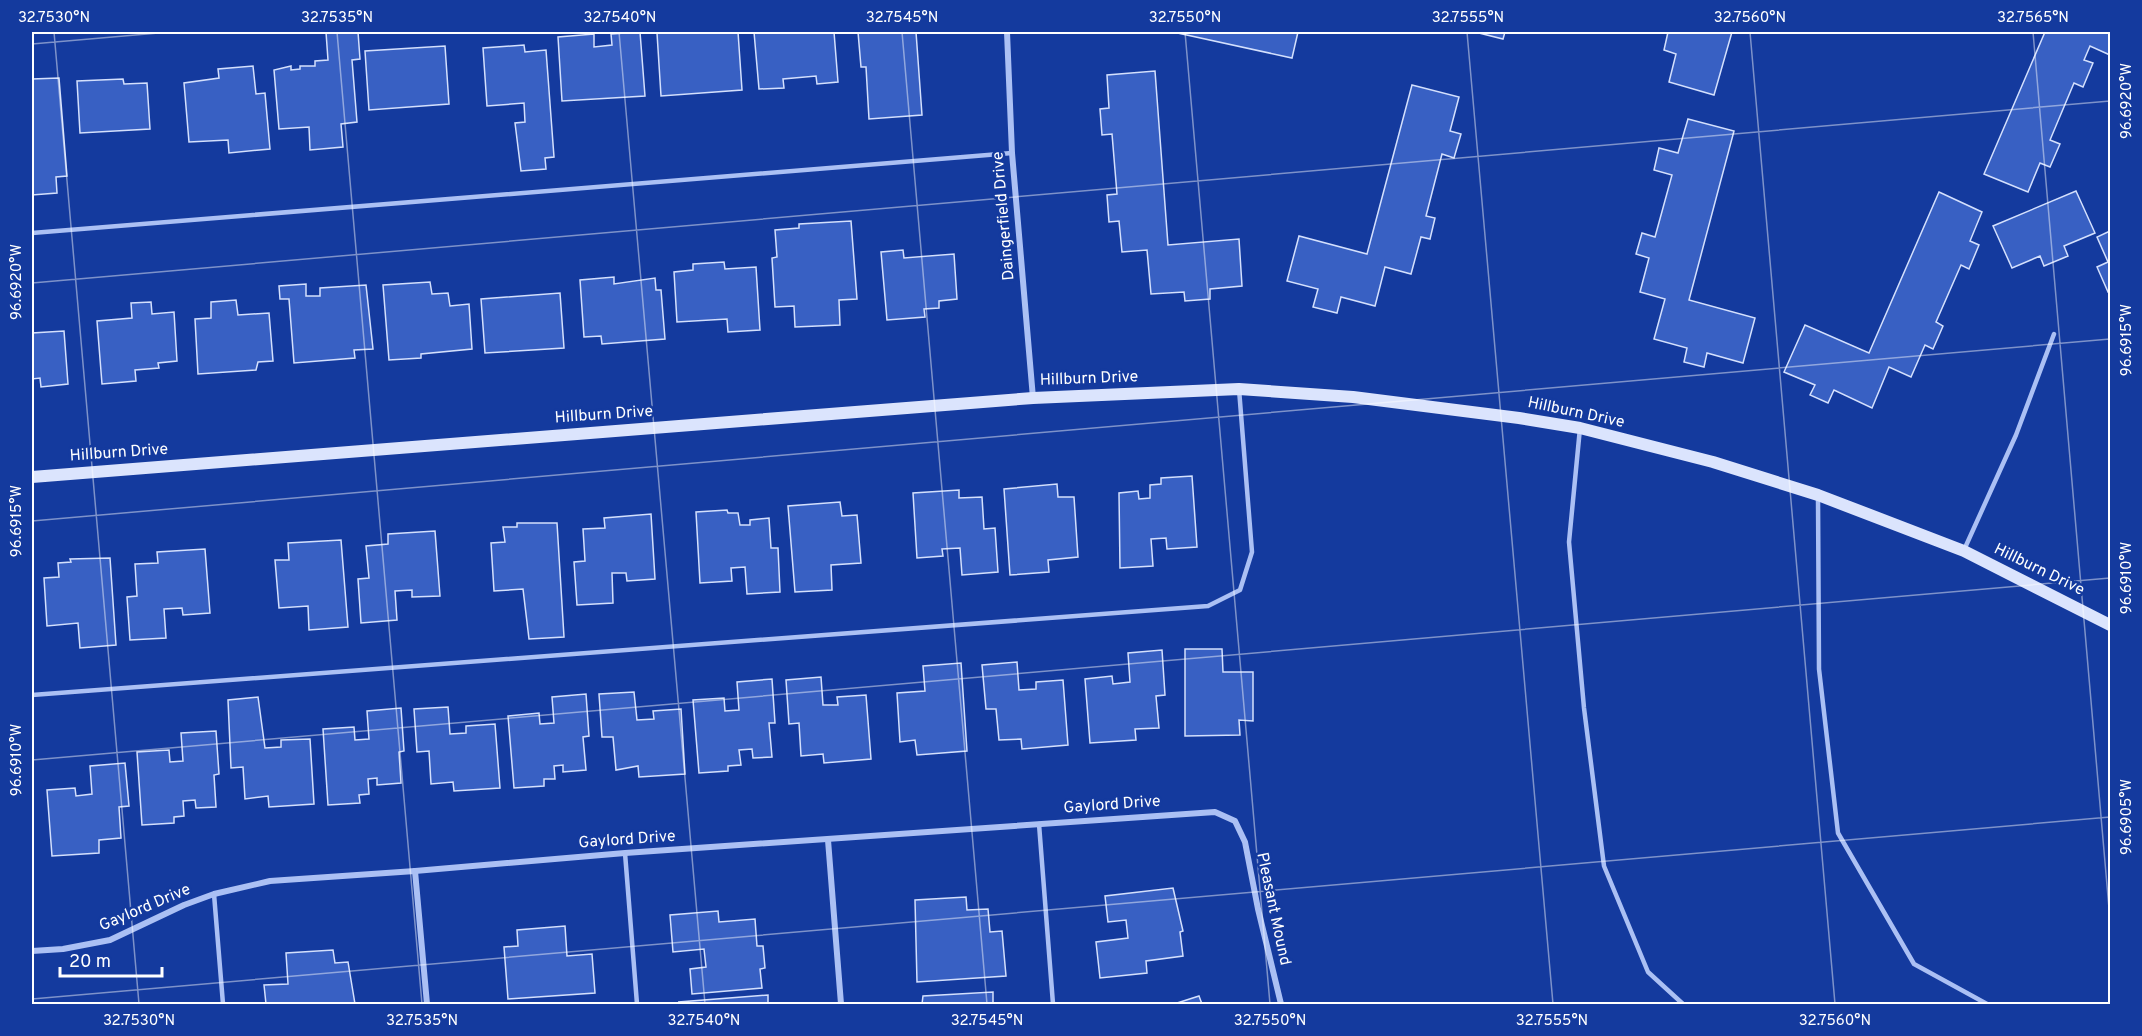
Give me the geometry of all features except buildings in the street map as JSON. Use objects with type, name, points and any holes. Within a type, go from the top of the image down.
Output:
[{"type":"street","name":"Daingerfield Drive","points":[[1007,32],[1012,153],[1033,398]]},
{"type":"street","name":"Hillburn Drive","points":[[32,477],[1033,398],[1239,390],[1353,397],[1580,428],[1713,462],[1818,495],[1964,551],[2110,625]]},
{"type":"street","name":"Gaylord Drive","points":[[32,951],[63,949],[110,940],[184,905],[214,894],[270,881],[415,872],[625,853],[1215,812],[1235,821]]},
{"type":"street","name":"Pleasant Mound","points":[[1235,821],[1245,842],[1281,1005]]},
{"type":"street","points":[[828,840],[841,1005]]},
{"type":"street","points":[[415,872],[427,1005]]},
{"type":"lane","points":[[32,232],[1012,153]]},
{"type":"lane","points":[[1964,551],[2016,435],[2054,334]]},
{"type":"lane","points":[[32,695],[1208,606],[1240,590],[1252,552],[1239,390]]},
{"type":"lane","points":[[1580,428],[1569,542],[1584,708],[1604,866],[1648,972],[1683,1005]]},
{"type":"lane","points":[[1818,495],[1820,669],[1838,833],[1914,964],[1987,1005]]},
{"type":"lane","points":[[1039,824],[1053,1005]]},
{"type":"lane","points":[[625,853],[637,1005]]},
{"type":"lane","points":[[214,894],[223,1005]]}]
